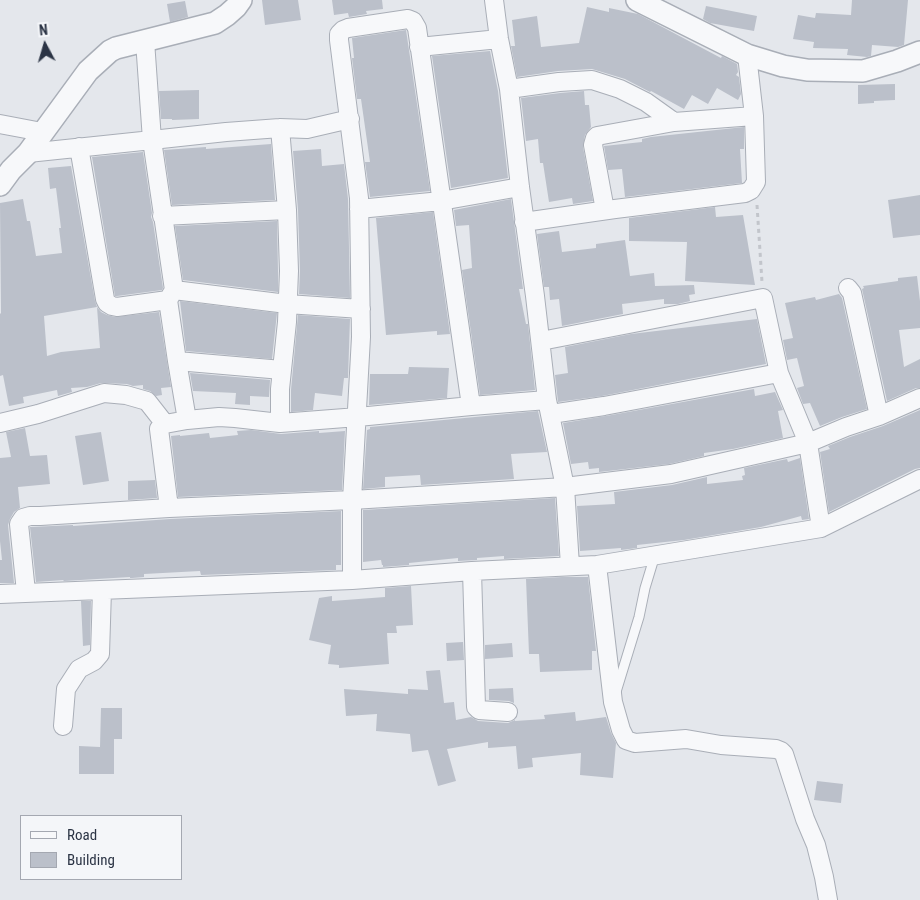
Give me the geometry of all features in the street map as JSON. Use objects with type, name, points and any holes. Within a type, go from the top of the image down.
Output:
[{"type":"street","points":[[0,185],[11,170],[28,153],[88,71],[110,51],[215,23],[227,15],[241,0]]},
{"type":"street","points":[[494,0],[499,39],[509,89],[524,222],[549,407],[565,487],[570,566]]},
{"type":"street","points":[[637,0],[747,55],[783,66],[807,70],[863,71],[898,61],[920,52]]},
{"type":"street","points":[[352,580],[352,500],[358,417],[361,310],[359,198],[339,40],[343,30],[348,28],[408,19],[413,21],[417,28],[471,406]]},
{"type":"street","points":[[419,47],[499,39]]},
{"type":"street","points":[[145,41],[152,140],[177,361],[187,420]]},
{"type":"street","points":[[524,222],[744,193],[751,190],[756,182],[754,116],[747,55]]},
{"type":"street","points":[[509,89],[559,82],[592,80],[620,89],[646,102],[674,122]]},
{"type":"street","points":[[605,210],[593,145],[595,138],[600,135],[674,122],[754,116]]},
{"type":"street","points":[[28,153],[226,132],[280,128],[307,129],[350,118]]},
{"type":"street","points":[[0,124],[42,132]]},
{"type":"street","points":[[280,128],[287,210],[289,271],[287,322],[280,389],[280,423]]},
{"type":"street","points":[[79,147],[105,299],[112,306],[171,295],[361,310]]},
{"type":"street","points":[[359,209],[441,201],[520,187]]},
{"type":"street","points":[[162,216],[287,210]]},
{"type":"street","points":[[848,288],[852,293],[879,416]]},
{"type":"street","points":[[541,341],[762,298],[779,373],[808,443],[821,528]]},
{"type":"street","points":[[177,361],[282,370]]},
{"type":"street","points":[[169,508],[159,429],[165,424],[219,417],[280,423],[471,406],[604,406],[779,373]]},
{"type":"street","points":[[0,423],[38,414],[104,393],[126,395],[147,401],[165,424]]},
{"type":"street","points":[[26,592],[19,524],[23,518],[30,516],[565,487],[671,474],[808,443],[920,398]]},
{"type":"street","points":[[0,594],[352,580],[472,571],[597,565],[821,528],[920,479]]},
{"type":"street","points":[[597,565],[613,702],[626,740],[635,742],[686,739],[721,745],[781,751],[784,754],[805,819],[816,845],[828,900]]},
{"type":"street","points":[[472,571],[476,707],[480,710],[508,712]]},
{"type":"street","points":[[63,726],[66,689],[79,669],[94,661],[100,654],[102,590]]},
{"type":"lane","points":[[613,702],[656,555]]},
{"type":"path","points":[[756,182],[762,298]]},
{"type":"building","points":[[262,0],[298,0],[301,20],[265,25]]},
{"type":"building","points":[[332,0],[382,0],[383,9],[366,11],[367,14],[349,17],[348,13],[334,15]]},
{"type":"building","points":[[852,0],[908,0],[904,45],[898,47],[872,45],[871,56],[867,57],[847,55],[848,49],[813,48],[814,42],[793,39],[798,15],[815,18],[816,13],[851,15]]},
{"type":"building","points":[[185,1],[188,17],[170,22],[167,4]]},
{"type":"building","points":[[706,6],[757,16],[754,31],[710,23],[703,19]]},
{"type":"building","points":[[587,7],[609,12],[609,8],[638,14],[721,58],[722,56],[737,64],[738,72],[736,75],[739,77],[741,94],[738,100],[717,88],[708,104],[692,95],[684,109],[625,79],[592,69],[558,71],[517,77],[511,46],[515,46],[512,20],[537,16],[541,47],[579,43]]},
{"type":"building","points":[[406,30],[430,191],[370,197],[365,162],[370,162],[361,99],[357,99],[352,58],[354,58],[352,38]]},
{"type":"building","points":[[490,51],[498,91],[508,178],[451,188],[432,56]]},
{"type":"building","points":[[895,84],[895,100],[858,104],[858,85]]},
{"type":"building","points":[[199,90],[199,119],[161,119],[159,91]]},
{"type":"building","points":[[584,91],[585,105],[589,105],[591,127],[585,135],[583,147],[593,201],[573,204],[572,198],[549,202],[543,163],[540,163],[538,139],[526,141],[521,98]]},
{"type":"building","points":[[744,127],[744,149],[740,149],[742,183],[625,197],[622,169],[608,170],[604,146],[642,142],[642,139],[651,137]]},
{"type":"building","points":[[271,144],[275,200],[172,205],[164,150]]},
{"type":"building","points":[[321,149],[322,166],[344,164],[348,199],[350,298],[299,294],[298,210],[293,151]]},
{"type":"building","points":[[143,152],[151,217],[163,288],[162,290],[115,296],[92,157]]},
{"type":"building","points":[[71,166],[97,307],[101,312],[115,317],[159,312],[171,387],[161,388],[162,395],[156,396],[150,391],[143,389],[143,385],[101,383],[87,387],[71,388],[72,392],[58,396],[57,390],[23,397],[24,403],[9,406],[3,375],[0,376],[0,203],[23,199],[27,221],[30,221],[36,256],[62,253],[56,188],[50,189],[48,168]],"holes":[[[97,307],[100,348],[61,352],[47,356],[44,316]]]},
{"type":"building","points":[[920,195],[920,235],[893,238],[888,200]]},
{"type":"building","points":[[511,199],[523,289],[519,289],[526,324],[528,324],[535,390],[480,395],[462,270],[472,268],[469,225],[456,226],[454,210]]},
{"type":"building","points":[[715,207],[716,217],[743,215],[755,285],[685,281],[687,242],[629,241],[629,218]]},
{"type":"building","points":[[433,212],[450,334],[437,335],[437,331],[386,335],[376,218]]},
{"type":"building","points":[[277,221],[278,292],[183,280],[175,226]]},
{"type":"building","points":[[559,231],[562,252],[596,248],[596,244],[625,240],[630,276],[654,273],[655,286],[694,285],[695,294],[689,295],[690,301],[678,304],[664,304],[664,299],[622,304],[623,314],[562,326],[559,299],[550,300],[549,287],[544,287],[537,234]]},
{"type":"building","points":[[917,276],[920,301],[920,328],[899,330],[904,367],[920,359],[920,388],[887,401],[862,289],[864,288],[863,286]]},
{"type":"building","points":[[839,294],[842,298],[867,409],[820,426],[810,403],[803,404],[797,388],[804,386],[797,358],[787,360],[783,340],[793,338],[785,303],[815,297],[816,300]]},
{"type":"building","points":[[180,301],[277,313],[272,359],[186,351]]},
{"type":"building","points":[[298,315],[350,319],[348,378],[344,378],[342,396],[315,393],[313,410],[291,412],[291,390]]},
{"type":"building","points":[[757,319],[766,364],[602,396],[558,402],[555,375],[568,373],[565,347],[631,334]]},
{"type":"building","points":[[409,367],[449,368],[447,398],[369,405],[370,374],[408,374]]},
{"type":"building","points":[[190,373],[270,380],[269,397],[250,396],[250,405],[235,404],[236,393],[193,391]]},
{"type":"building","points":[[754,389],[755,396],[775,392],[783,410],[778,411],[783,438],[704,453],[704,456],[669,464],[599,472],[599,468],[589,469],[588,462],[571,464],[563,423]]},
{"type":"building","points":[[920,410],[920,468],[829,512],[820,452],[830,449],[828,446]]},
{"type":"building","points":[[538,411],[547,452],[511,454],[514,479],[421,485],[420,475],[385,477],[385,487],[363,489],[367,430],[370,427]]},
{"type":"building","points":[[25,428],[30,456],[47,455],[50,484],[18,487],[20,508],[14,512],[8,525],[14,583],[0,583],[0,560],[2,560],[0,541],[0,458],[11,457],[6,432]]},
{"type":"building","points":[[251,430],[281,434],[345,431],[342,490],[178,497],[171,436],[209,433],[210,438],[238,435],[237,431]]},
{"type":"building","points":[[101,432],[109,481],[83,485],[75,436]]},
{"type":"building","points":[[800,458],[809,519],[802,520],[801,516],[761,527],[684,540],[637,545],[637,548],[580,551],[577,506],[615,504],[614,492],[672,485],[707,477],[707,484],[743,480],[742,476],[745,475],[744,468],[787,459],[788,462]]},
{"type":"building","points":[[155,480],[157,498],[128,500],[128,481]]},
{"type":"building","points":[[555,498],[559,556],[504,559],[504,556],[458,561],[458,558],[383,567],[381,560],[363,562],[363,510]]},
{"type":"building","points":[[341,511],[341,565],[336,565],[336,570],[201,575],[200,571],[144,574],[144,577],[132,578],[36,582],[30,527]]},
{"type":"building","points":[[588,577],[596,651],[592,651],[592,670],[540,672],[539,654],[529,654],[526,579]]},
{"type":"building","points":[[411,586],[413,625],[396,626],[397,633],[387,633],[389,664],[339,668],[339,665],[328,664],[331,645],[309,640],[319,598],[332,596],[332,601],[385,597],[385,588]]},
{"type":"building","points":[[81,601],[91,601],[90,645],[83,646]]},
{"type":"building","points":[[463,642],[464,660],[447,661],[446,643]]},
{"type":"building","points":[[512,643],[513,657],[485,659],[485,645]]},
{"type":"building","points":[[440,670],[444,703],[454,702],[456,720],[471,717],[478,721],[508,723],[515,720],[545,719],[544,715],[575,712],[576,721],[606,717],[616,743],[613,778],[580,775],[581,753],[532,758],[533,767],[518,769],[516,746],[488,748],[488,742],[447,749],[456,781],[438,786],[428,750],[412,752],[410,734],[376,731],[377,714],[346,716],[344,689],[408,694],[408,689],[428,690],[426,671]]},
{"type":"building","points":[[513,688],[514,703],[489,700],[489,689]]},
{"type":"building","points":[[101,708],[122,708],[122,739],[114,739],[114,774],[79,774],[79,746],[100,747]]},
{"type":"building","points":[[817,781],[843,784],[841,803],[814,800]]}]
